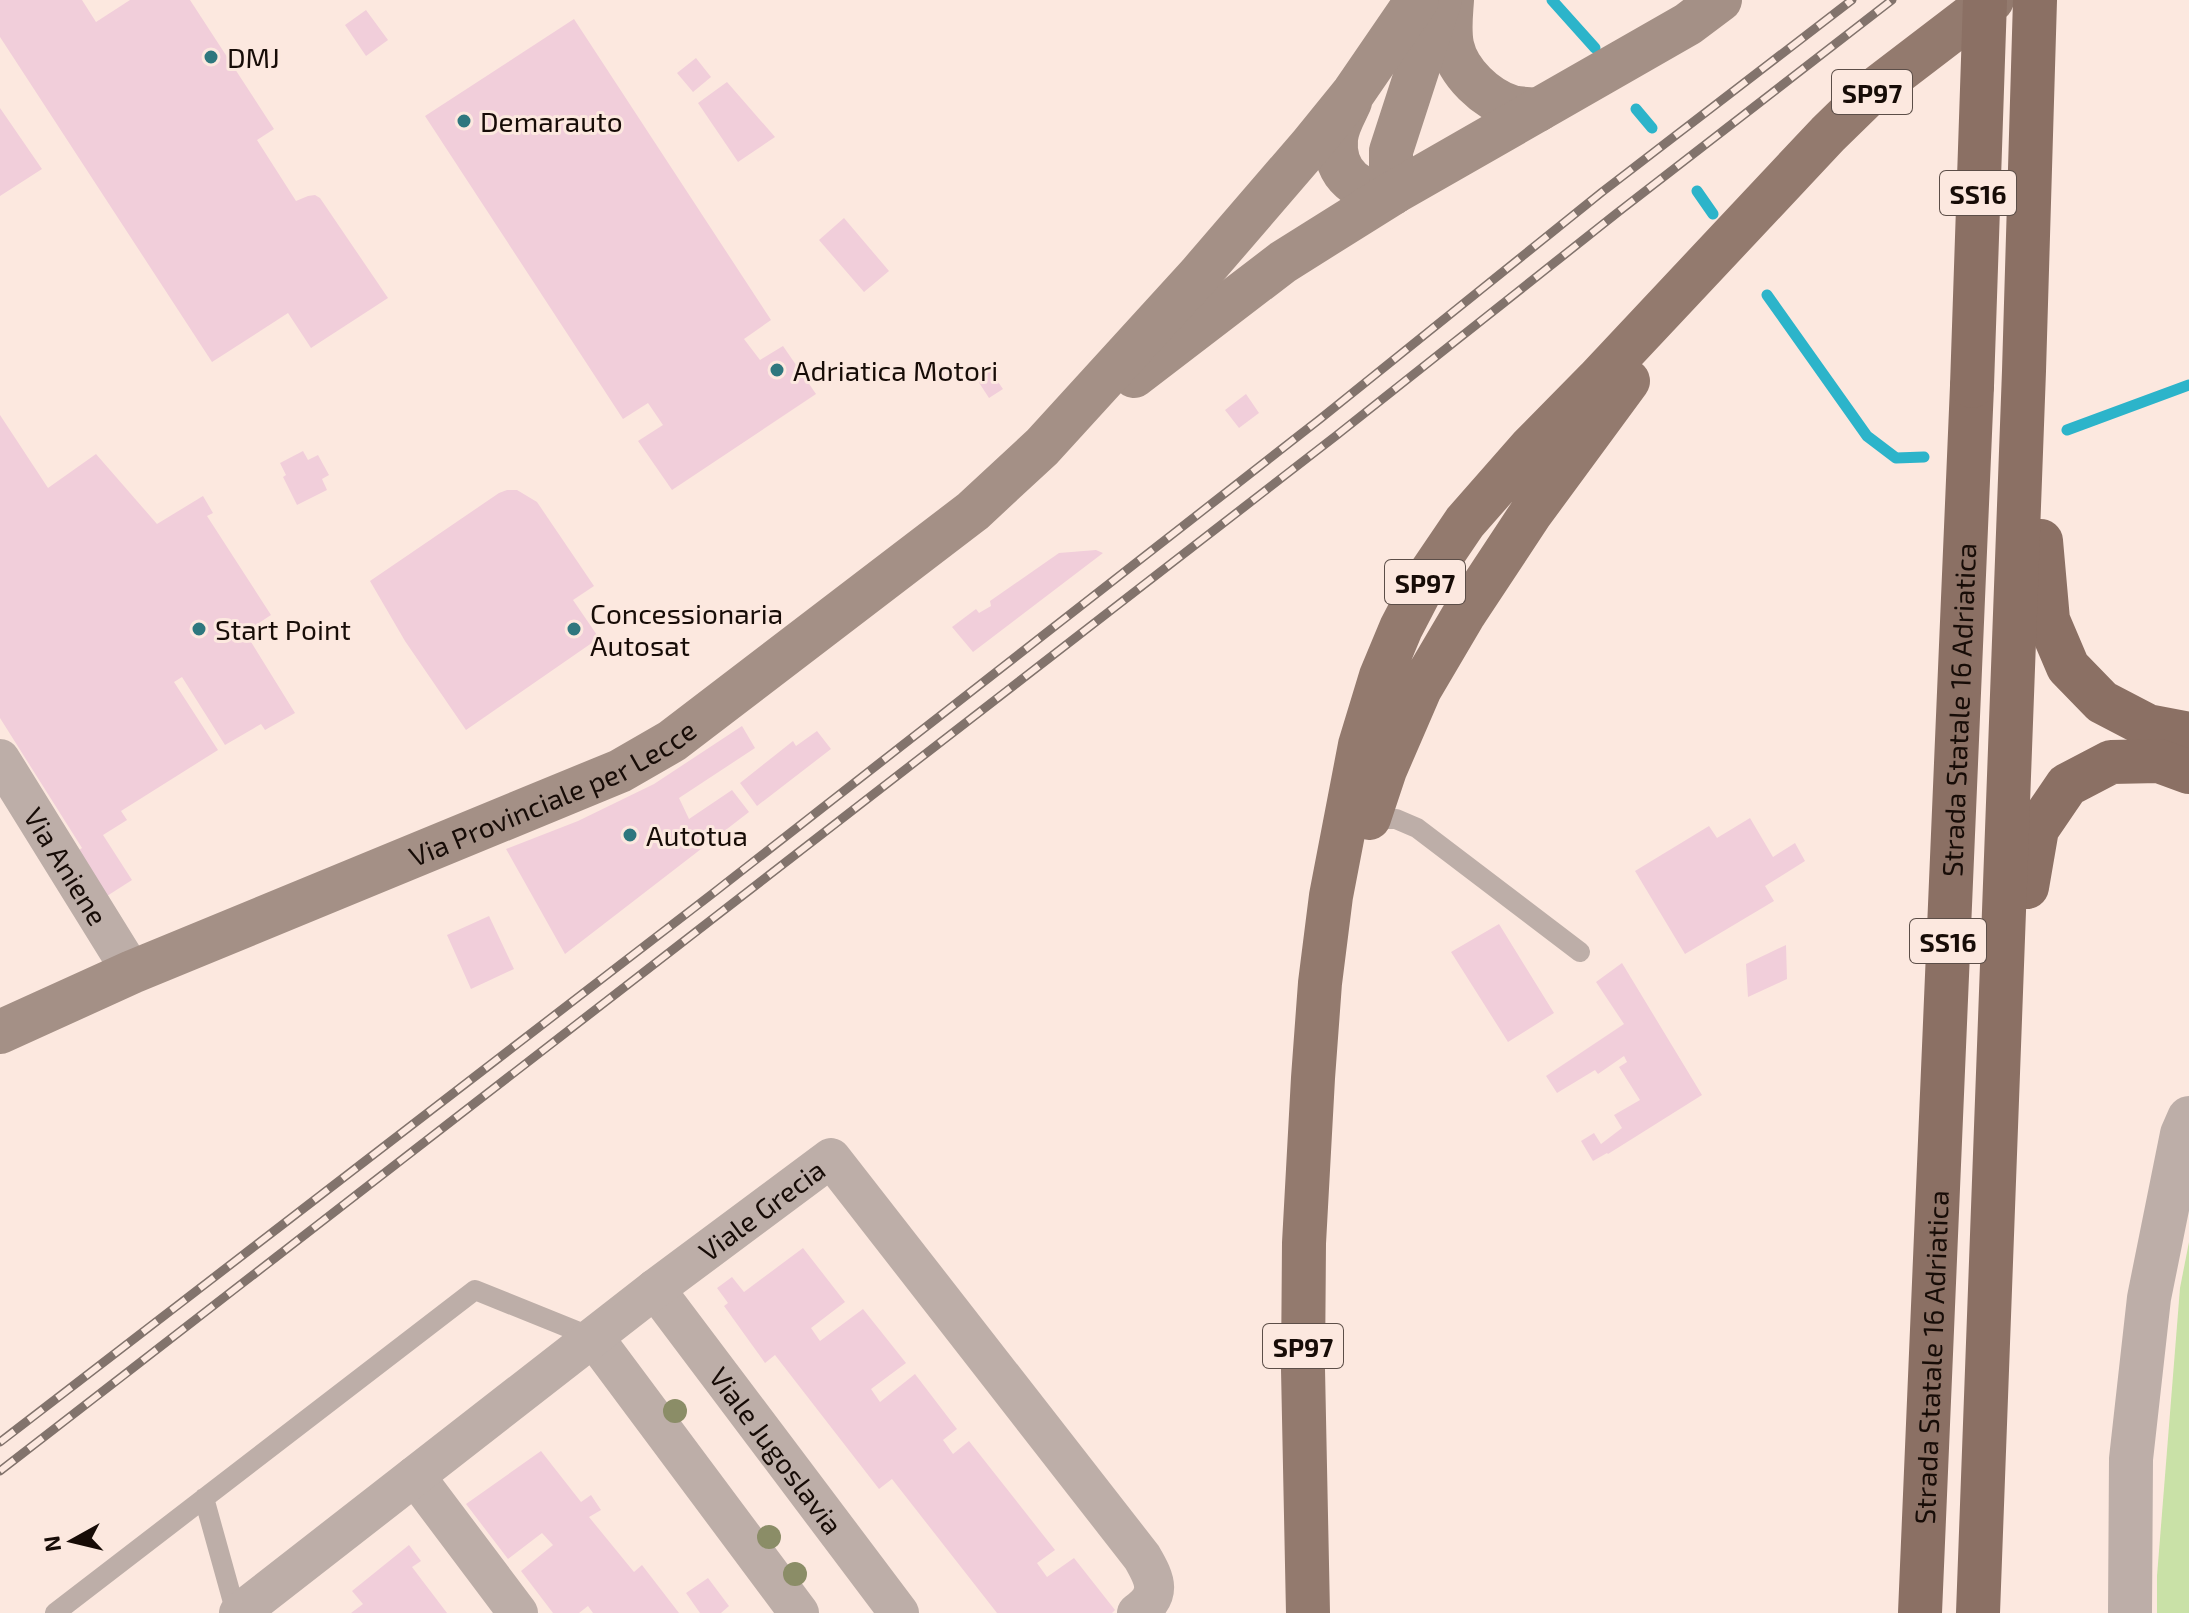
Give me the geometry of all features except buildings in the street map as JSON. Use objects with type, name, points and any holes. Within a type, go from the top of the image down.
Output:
[{"type":"highway","name":"Strada Statale 16 Adriatica","points":[[1920,1613],[1972,386],[1985,0]]},
{"type":"highway","name":"Strada Statale 16 Adriatica","points":[[1978,1613],[2035,0]]},
{"type":"highway","name":"SS16","points":[[2024,371],[2048,620],[2068,667],[2102,702],[2148,726],[2189,734]]},
{"type":"highway","name":"SS16","points":[[1998,1051],[2037,829],[2067,785],[2111,762],[2159,761],[2189,772]]},
{"type":"highway","name":"SS16","points":[[1890,1613],[1924,1496]]},
{"type":"main road","points":[[1042,447],[1199,275],[1354,92],[1417,0]]},
{"type":"main road","points":[[1393,193],[1391,151],[1440,0]]},
{"type":"main road","points":[[1452,0],[1452,48],[1463,70],[1483,92],[1512,107],[1538,110]]},
{"type":"main road","points":[[1042,447],[1283,262],[1393,193],[1688,24],[1720,0]]},
{"type":"main road","name":"SP97","points":[[1308,1613],[1304,1243],[1320,983],[1331,896],[1360,745],[1381,676],[1427,578],[1465,522],[1530,448],[1869,94],[1992,0]]},
{"type":"main road","points":[[1354,92],[1336,138],[1343,173],[1367,191],[1393,193]]},
{"type":"main road","name":"SP97","points":[[1313,1078],[1353,868],[1385,770],[1420,689],[1494,568],[1575,452],[1766,200]]},
{"type":"main road","name":"Via Provinciale per Lecce","points":[[0,1032],[132,972],[620,771],[672,741],[890,576],[973,511],[1042,447]]},
{"type":"street","name":"Via Aniene","points":[[0,759],[132,972]]},
{"type":"street","points":[[2130,1613],[2131,1459],[2149,1298],[2182,1134],[2189,1118]]},
{"type":"street","name":"Viale Grecia","points":[[237,1613],[655,1289],[831,1158],[1142,1557],[1151,1574],[1154,1594],[1149,1604],[1137,1613]]},
{"type":"street","name":"Viale Jugoslavia","points":[[655,1289],[899,1613]]},
{"type":"street","points":[[594,1338],[799,1613]]},
{"type":"street","points":[[415,1476],[518,1613]]},
{"type":"lane","points":[[1368,819],[1396,819],[1417,828],[1580,952]]},
{"type":"lane","points":[[55,1613],[475,1290],[594,1338]]},
{"type":"lane","points":[[204,1498],[237,1613]]},
{"type":"green space","points":[[2189,1242],[2189,1613],[2157,1613],[2157,1576],[2180,1288]]},
{"type":"waterway","points":[[1552,0],[1595,48]]},
{"type":"waterway","points":[[1636,109],[1652,128]]},
{"type":"waterway","points":[[1697,191],[1713,214]]},
{"type":"waterway","points":[[1767,295],[1867,436],[1896,458],[1924,457]]},
{"type":"waterway","points":[[2067,430],[2189,385]]},
{"type":"railway","points":[[0,1442],[712,894],[1320,419],[1602,192],[1852,0]]},
{"type":"railway","points":[[0,1471],[1337,435],[1892,0]]},
{"type":"place","name":"DMJ","points":[[211,57]]},
{"type":"place","name":"Demarauto","points":[[464,121]]},
{"type":"place","name":"Adriatica Motori","points":[[777,370]]},
{"type":"place","name":"Start Point","points":[[199,629]]},
{"type":"place","name":"Concessionaria Autosat","points":[[574,629]]},
{"type":"place","name":"Autotua","points":[[630,835]]}]
